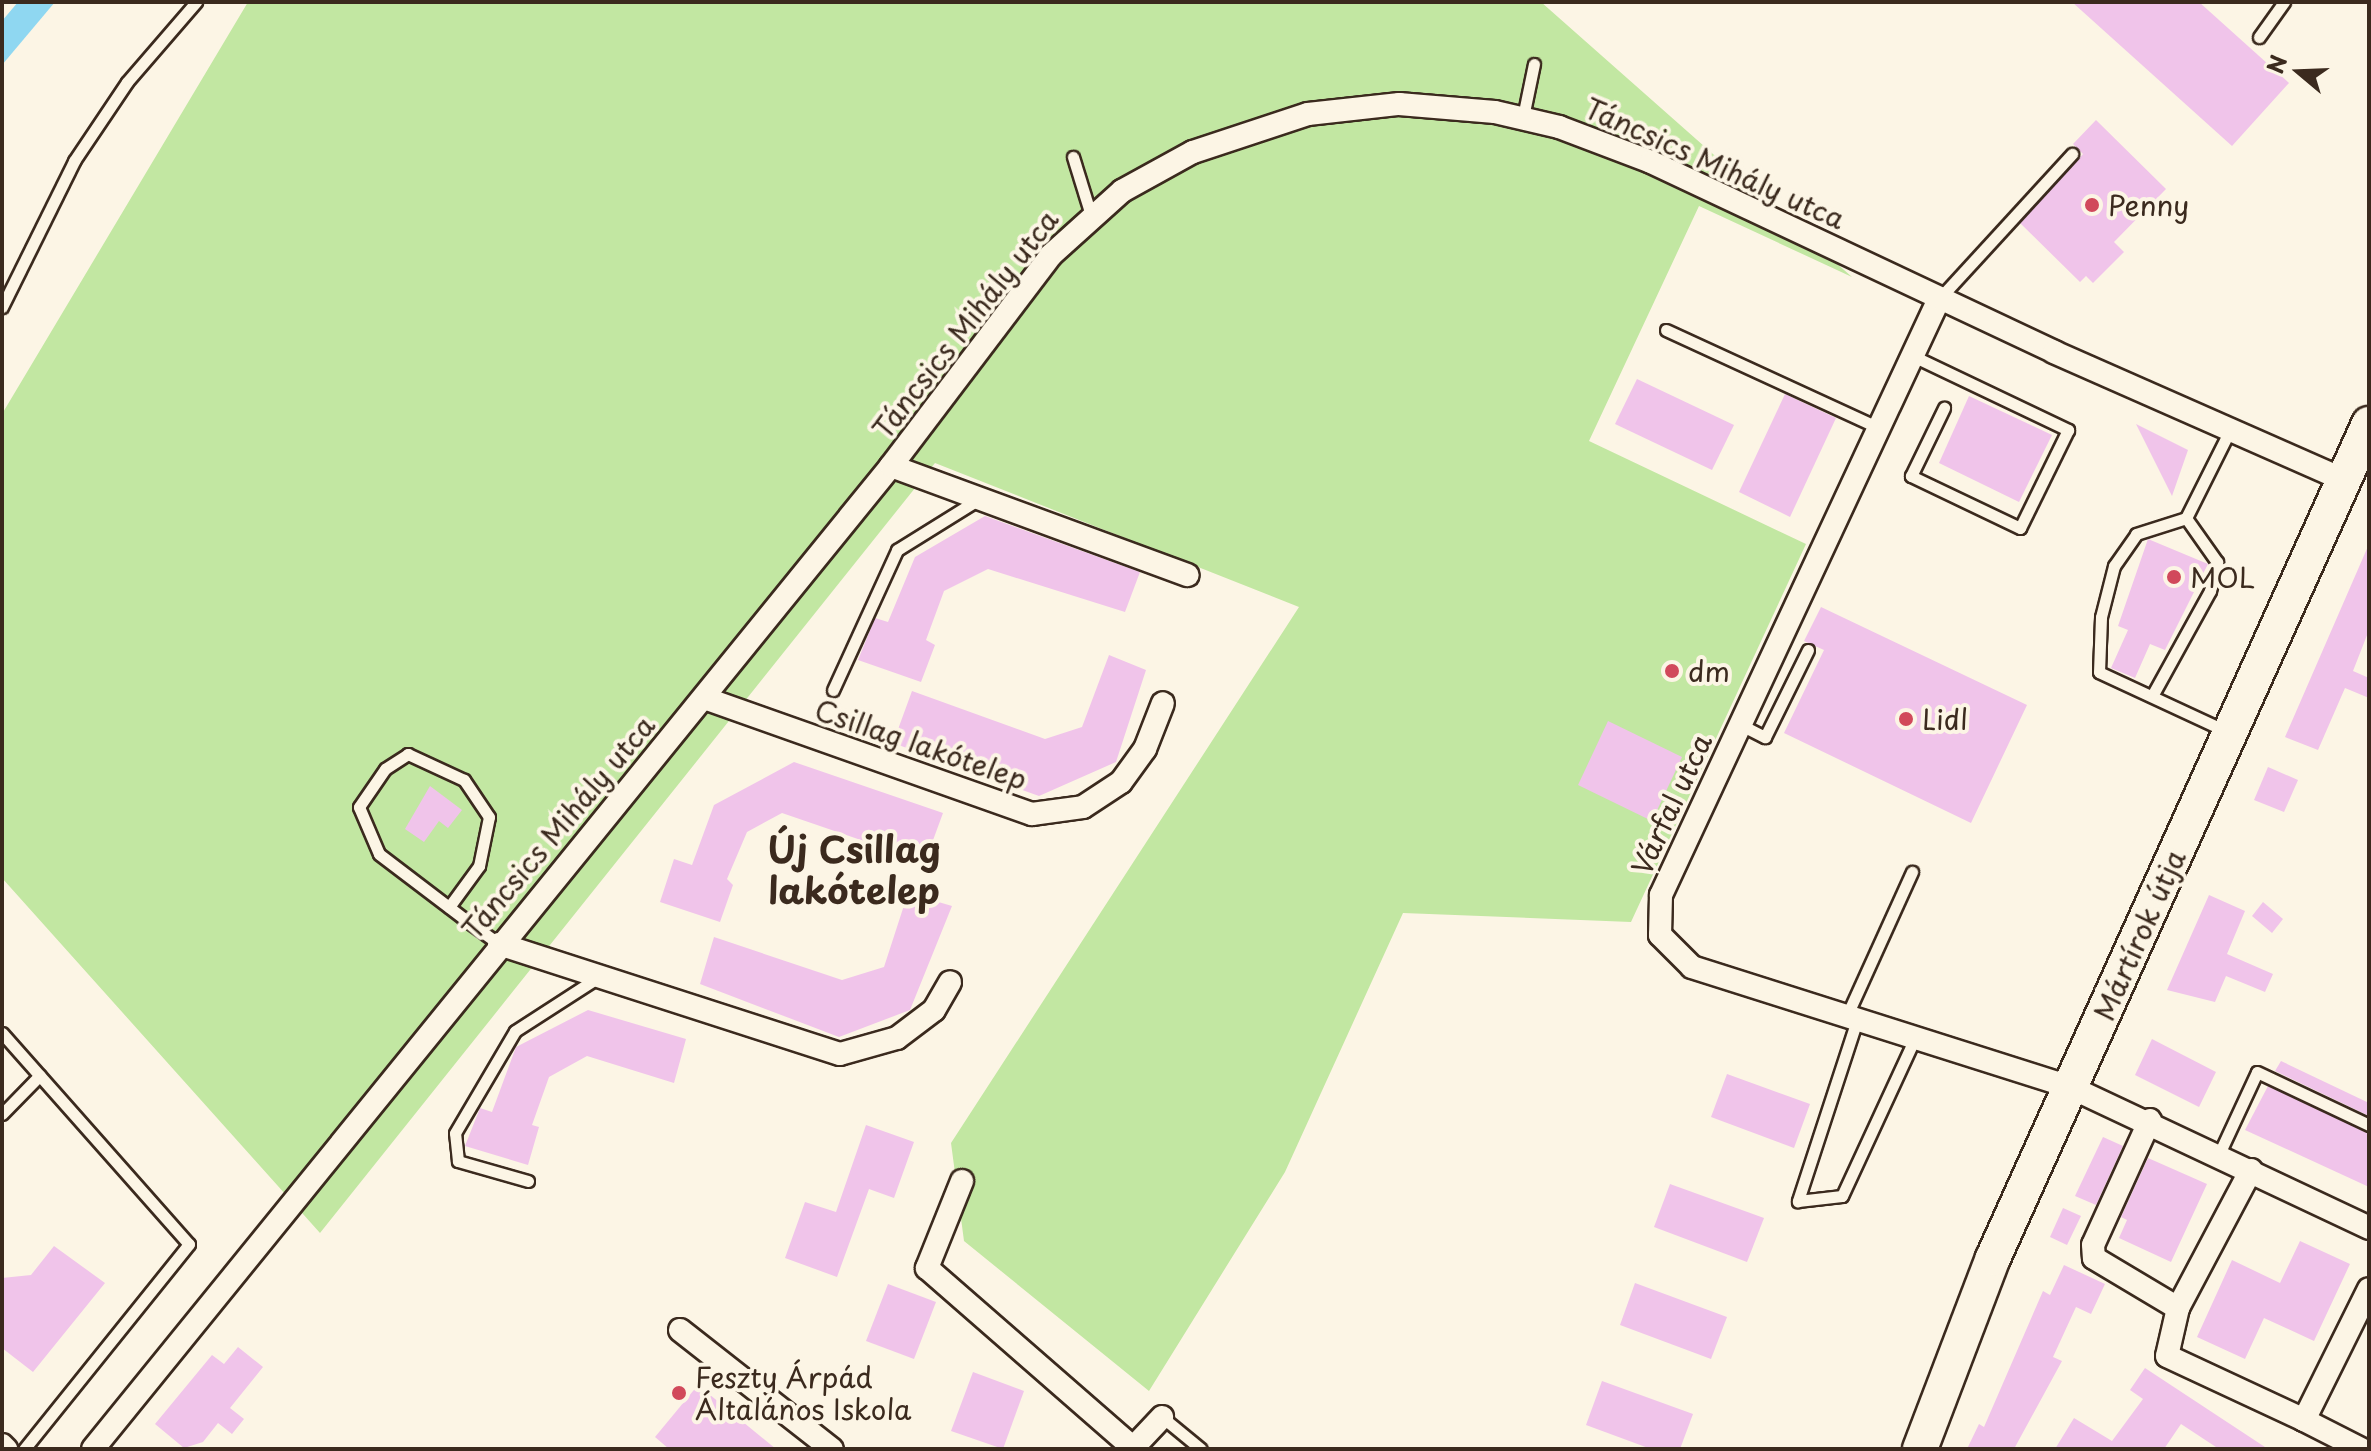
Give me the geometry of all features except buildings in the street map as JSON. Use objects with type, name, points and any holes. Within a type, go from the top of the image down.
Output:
[{"type":"main road","name":"Mártírok útja","points":[[1920,1449],[1993,1258],[2369,424]]},
{"type":"street","name":"Táncsics Mihály utca","points":[[93,1449],[499,944],[704,698],[891,466],[1051,255],[1091,215],[1193,152],[1308,114],[1399,104],[1523,117],[1651,162],[1939,299],[2344,480]]},
{"type":"street","name":"Várfal utca","points":[[1939,299],[1661,895],[1660,935],[1692,967],[1853,1015],[2070,1087],[2150,1120],[2369,1228]]},
{"type":"street","points":[[891,466],[1188,575]]},
{"type":"street","name":"Csillag lakótelep","points":[[704,698],[1032,814],[1083,807],[1121,782],[1145,749],[1163,703]]},
{"type":"street","points":[[499,944],[840,1054],[897,1038],[934,1010],[950,982]]},
{"type":"street","points":[[2150,1120],[2093,1245],[2094,1258],[2178,1308]]},
{"type":"street","points":[[2251,1170],[2178,1308],[2167,1356],[2361,1449]]},
{"type":"street","points":[[962,1181],[927,1268],[1132,1448],[1162,1417]]},
{"type":"street","points":[[2304,1420],[2369,1289]]},
{"type":"street","points":[[680,1330],[832,1449]]},
{"type":"lane","points":[[2,307],[74,161],[127,82],[196,2]]},
{"type":"lane","points":[[2259,37],[2284,2]]},
{"type":"lane","points":[[1523,117],[1534,64]]},
{"type":"lane","points":[[1939,299],[2072,154]]},
{"type":"lane","points":[[1073,157],[1091,215]]},
{"type":"lane","points":[[1666,330],[1879,428]]},
{"type":"lane","points":[[1913,356],[2068,430],[2020,528],[1911,476],[1944,408]]},
{"type":"lane","points":[[2230,430],[2186,518],[2136,534],[2114,566],[2101,617],[2099,672],[2231,733]]},
{"type":"lane","points":[[833,690],[897,550],[979,499]]},
{"type":"lane","points":[[2152,696],[2210,591],[2217,562],[2186,518]]},
{"type":"lane","points":[[1741,725],[1765,737],[1808,650]]},
{"type":"lane","points":[[449,907],[479,866],[489,817],[464,780],[408,754],[385,769],[359,807],[379,854],[449,907],[499,944]]},
{"type":"lane","points":[[1912,872],[1853,1015],[1798,1201],[1842,1196],[1916,1036]]},
{"type":"lane","points":[[528,1181],[458,1161],[455,1133],[515,1031],[597,978]]},
{"type":"lane","points":[[2,1033],[189,1244],[24,1449]]},
{"type":"lane","points":[[2219,1154],[2257,1072],[2369,1125]]},
{"type":"lane","points":[[2,1114],[40,1075]]},
{"type":"lane","points":[[1162,1417],[1201,1449]]},
{"type":"green space","points":[[248,2],[1541,2],[1852,277],[1699,206],[1589,441],[1806,544],[1631,922],[1403,913],[1285,1172],[1149,1391],[964,1241],[951,1143],[1299,607],[935,463],[320,1233],[2,878],[2,414]]},
{"type":"water","points":[[18,2],[55,2],[2,65],[2,21]]},
{"type":"place","name":"Penny","points":[[2092,205]]},
{"type":"place","name":"MOL","points":[[2174,577]]},
{"type":"place","name":"dm","points":[[1672,671]]},
{"type":"place","name":"Lidl","points":[[1906,719]]},
{"type":"place","name":"Feszty Árpád Általános Iskola","points":[[679,1393]]},
{"type":"district","name":"Új Csillag lakótelep","points":[[854,868]]}]
